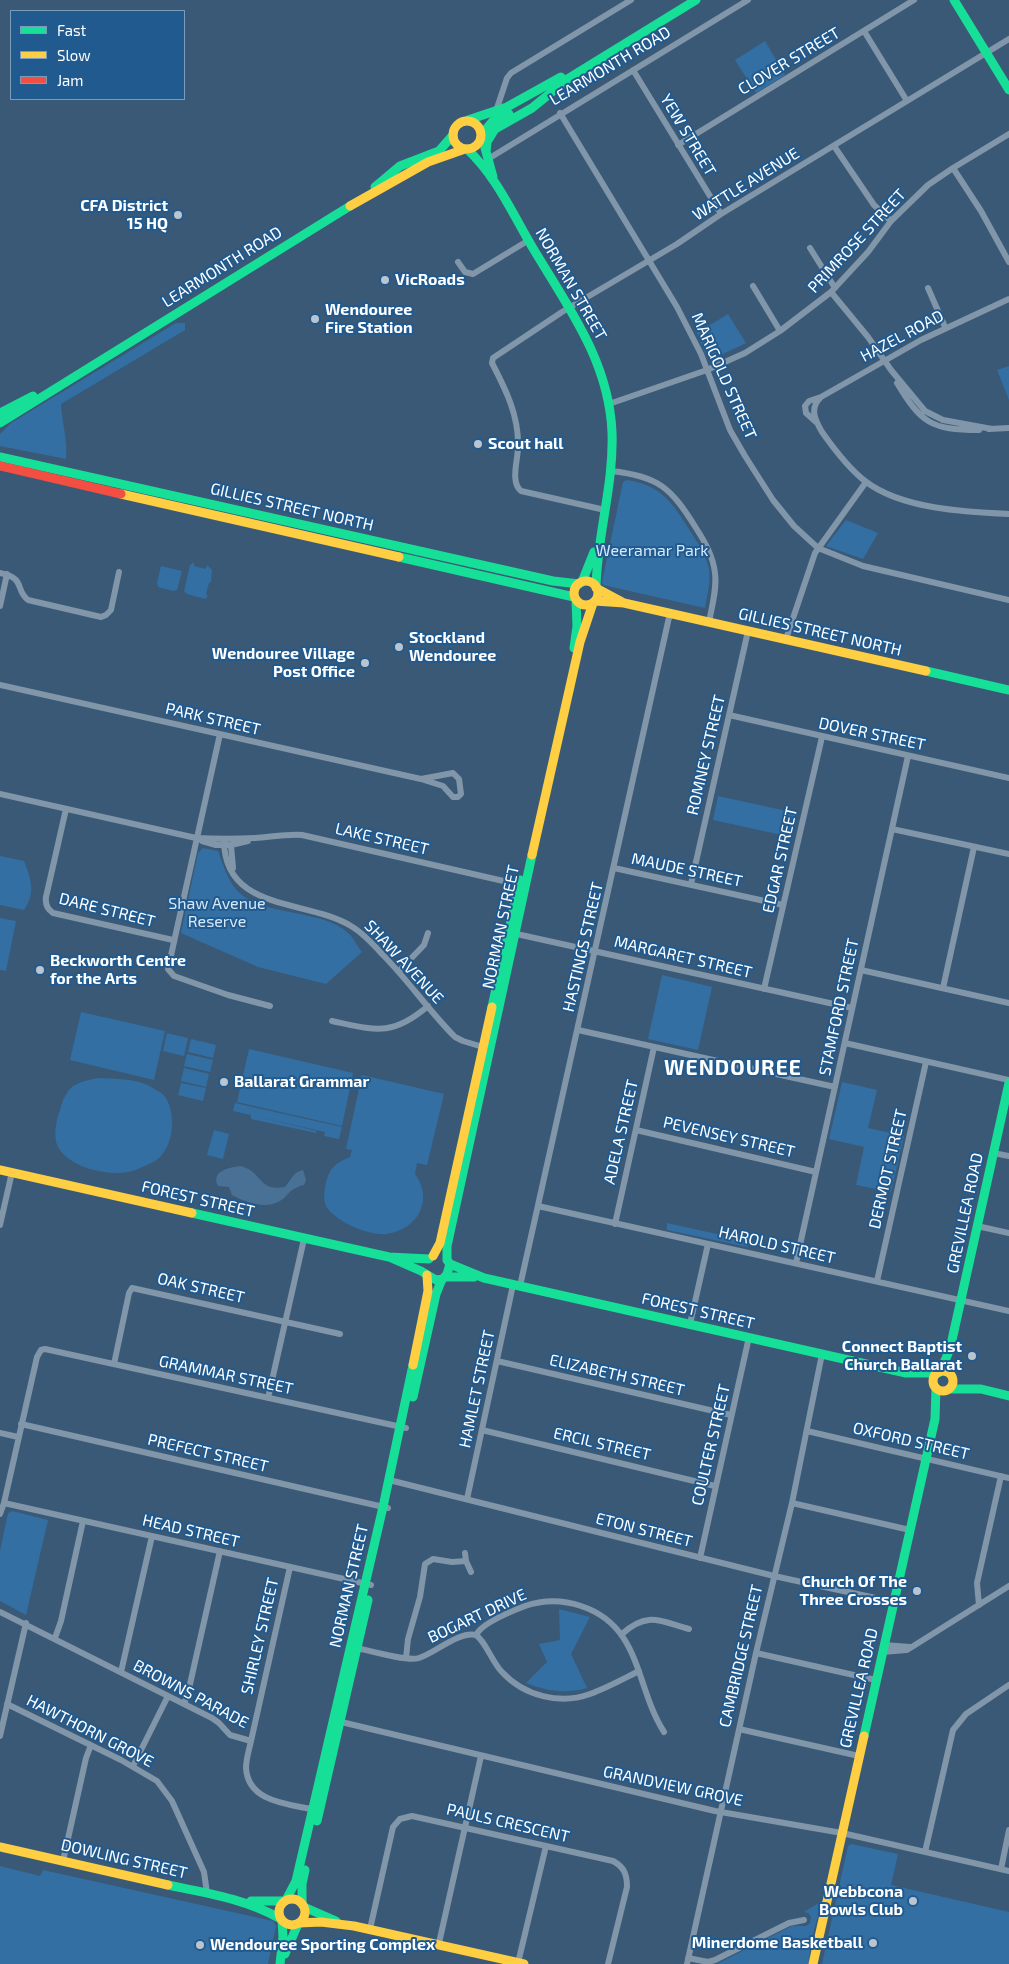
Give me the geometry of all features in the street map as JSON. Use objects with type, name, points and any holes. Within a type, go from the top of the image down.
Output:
[{"type":"main road","name":"LEARMONTH ROAD","points":[[468,120],[496,112],[536,92],[687,0]]},
{"type":"main road","name":"LEARMONTH ROAD","points":[[487,156],[487,142],[496,128],[510,118],[531,108],[569,78],[696,0]]},
{"type":"main road","points":[[954,0],[1009,90]]},
{"type":"main road","name":"LEARMONTH ROAD","points":[[482,135],[501,116],[539,101]]},
{"type":"main road","points":[[468,120],[476,123],[482,135],[478,145],[466,149],[457,144],[453,135],[457,125],[468,120]]},
{"type":"main road","name":"LEARMONTH ROAD","points":[[0,422],[320,218],[375,187],[400,166],[439,150],[453,135]]},
{"type":"main road","name":"NORMAN STREET","points":[[482,135],[499,191]]},
{"type":"main road","name":"LEARMONTH ROAD","points":[[198,296],[366,196],[428,162],[466,149]]},
{"type":"main road","name":"NORMAN STREET","points":[[466,149],[478,160],[529,240],[592,347],[600,370],[609,404],[612,431],[611,471],[598,544],[596,588]]},
{"type":"main road","name":"LEARMONTH ROAD","points":[[0,413],[106,354]]},
{"type":"main road","name":"GILLIES STREET NORTH","points":[[0,457],[553,581],[580,583]]},
{"type":"main road","name":"GILLIES STREET NORTH","points":[[0,466],[459,570],[575,599]]},
{"type":"main road","points":[[270,528],[272,518]]},
{"type":"main road","name":"NORMAN STREET","points":[[580,583],[598,544]]},
{"type":"main road","points":[[459,570],[461,561]]},
{"type":"main road","points":[[589,582],[596,588],[598,595],[594,602],[582,605],[575,599],[574,590],[580,583],[589,582]]},
{"type":"main road","name":"GILLIES STREET NORTH","points":[[596,588],[624,603]]},
{"type":"main road","name":"NORMAN STREET","points":[[431,1258],[440,1243],[522,885],[574,646],[577,626],[575,599]]},
{"type":"main road","name":"NORMAN STREET","points":[[544,783],[580,642],[594,602]]},
{"type":"main road","name":"GILLIES STREET NORTH","points":[[594,602],[624,603],[1009,690]]},
{"type":"main road","name":"NORMAN STREET","points":[[448,1262],[447,1246],[486,1048]]},
{"type":"main road","name":"GREVILLEA ROAD","points":[[813,1964],[935,1419],[937,1402],[934,1379],[950,1349],[1009,1082]]},
{"type":"main road","name":"FOREST STREET","points":[[0,1170],[389,1257],[431,1258]]},
{"type":"main road","points":[[440,1256],[448,1262],[444,1278],[434,1280],[426,1274],[425,1264],[431,1258],[440,1256]]},
{"type":"main road","name":"FOREST STREET","points":[[389,1257],[426,1274]]},
{"type":"main road","name":"FOREST STREET","points":[[448,1262],[484,1278],[749,1338],[906,1372],[939,1372]]},
{"type":"main road","name":"NORMAN STREET","points":[[281,1964],[304,1917],[304,1876],[316,1810],[403,1428],[428,1291],[426,1274]]},
{"type":"main road","name":"NORMAN STREET","points":[[403,1428],[436,1294],[444,1278]]},
{"type":"main road","name":"FOREST STREET","points":[[444,1278],[484,1278]]},
{"type":"main road","name":"GREVILLEA ROAD","points":[[935,1419],[953,1382],[950,1349]]},
{"type":"main road","name":"FOREST STREET","points":[[906,1372],[936,1387]]},
{"type":"main road","points":[[939,1372],[946,1372],[982,1389],[1009,1396]]},
{"type":"main road","points":[[936,1387],[941,1390],[982,1389]]},
{"type":"main road","name":"NORMAN STREET","points":[[281,1964],[283,1937],[280,1908],[296,1882],[316,1810]]},
{"type":"main road","name":"DOWLING STREET","points":[[0,1847],[241,1901],[265,1910],[281,1919]]},
{"type":"main road","points":[[286,1901],[296,1900],[303,1906],[326,1918],[348,1925]]},
{"type":"main road","name":"DOWLING STREET","points":[[241,1901],[286,1901]]},
{"type":"main road","points":[[281,1919],[289,1925],[318,1922],[370,1929],[521,1963]]},
{"type":"street","points":[[496,112],[505,84],[511,73],[631,0]]},
{"type":"street","name":"LEARMONTH ROAD","points":[[487,156],[748,0]]},
{"type":"street","name":"CLOVER STREET","points":[[678,145],[914,0]]},
{"type":"street","points":[[864,31],[907,101]]},
{"type":"street","name":"WATTLE AVENUE","points":[[605,510],[521,491],[515,482],[518,459],[518,432],[512,404],[492,363],[494,358],[569,307],[650,260],[721,214],[1009,39]]},
{"type":"street","name":"YEW STREET","points":[[633,70],[721,214]]},
{"type":"street","name":"MARIGOLD STREET","points":[[560,113],[650,260],[691,332],[730,430],[773,500],[794,526],[818,548],[839,558],[883,572],[1009,600]]},
{"type":"street","name":"PRIMROSE STREET","points":[[609,404],[707,370],[746,353],[780,331],[833,290],[868,252],[891,221],[928,185],[1009,134]]},
{"type":"street","points":[[834,146],[874,206],[891,221]]},
{"type":"street","points":[[953,168],[981,211],[1009,262]]},
{"type":"street","points":[[458,262],[465,272],[473,274],[529,240]]},
{"type":"street","points":[[810,248],[833,290],[914,400],[929,414],[945,420],[992,429],[1009,428]]},
{"type":"street","points":[[753,286],[780,331]]},
{"type":"street","points":[[928,288],[945,327]]},
{"type":"street","name":"HAZEL ROAD","points":[[817,422],[814,407],[822,396],[945,327],[1009,298]]},
{"type":"street","points":[[822,396],[809,400],[805,406],[806,413],[817,422],[841,457],[866,482],[910,502],[940,509],[1009,514]]},
{"type":"street","points":[[611,471],[640,476],[657,482],[676,498],[686,511],[709,551],[714,566],[714,594],[709,622]]},
{"type":"street","points":[[786,639],[818,548],[866,482]]},
{"type":"street","points":[[0,606],[4,574],[17,580],[28,600],[102,617],[111,610],[119,572]]},
{"type":"street","name":"HASTINGS STREET","points":[[517,1286],[538,1206],[670,613]]},
{"type":"street","name":"ROMNEY STREET","points":[[690,884],[748,631]]},
{"type":"street","name":"PARK STREET","points":[[0,685],[421,779],[443,786],[453,797],[458,797],[460,794],[458,777],[453,773],[421,779]]},
{"type":"street","name":"DOVER STREET","points":[[729,715],[1009,778]]},
{"type":"street","points":[[220,734],[167,966],[168,972],[228,995],[270,1006]]},
{"type":"street","name":"EDGAR STREET","points":[[764,989],[822,737]]},
{"type":"street","name":"STAMFORD STREET","points":[[796,1263],[908,756]]},
{"type":"street","points":[[0,794],[196,838],[228,842]]},
{"type":"street","name":"DARE STREET","points":[[66,809],[46,897],[46,905],[49,910],[53,913],[173,940]]},
{"type":"street","points":[[892,829],[1009,854]]},
{"type":"street","name":"LAKE STREET","points":[[228,842],[279,835],[302,835],[522,885]]},
{"type":"street","name":"SHAW AVENUE","points":[[228,842],[229,869],[248,889],[263,898],[316,912],[351,926],[367,937],[399,971],[456,1038],[486,1048]]},
{"type":"street","points":[[943,988],[974,847]]},
{"type":"street","name":"MAUDE STREET","points":[[614,868],[784,905]]},
{"type":"street","name":"MARGARET STREET","points":[[511,933],[596,950],[852,1008]]},
{"type":"street","points":[[399,971],[424,945],[428,934]]},
{"type":"street","points":[[861,970],[1009,1003]]},
{"type":"street","points":[[332,1021],[386,1029],[408,1022],[428,1006]]},
{"type":"street","points":[[578,1030],[835,1088]]},
{"type":"street","points":[[845,1043],[1009,1082]]},
{"type":"street","name":"ADELA STREET","points":[[615,1224],[654,1046]]},
{"type":"street","name":"DERMOT STREET","points":[[877,1281],[926,1062]]},
{"type":"street","name":"PEVENSEY STREET","points":[[636,1130],[816,1172]]},
{"type":"street","points":[[994,1153],[1009,1156]]},
{"type":"street","points":[[0,1225],[12,1172]]},
{"type":"street","name":"HAROLD STREET","points":[[538,1206],[1009,1312]]},
{"type":"street","points":[[977,1226],[1009,1233]]},
{"type":"street","points":[[268,1398],[304,1239]]},
{"type":"street","points":[[690,1324],[708,1244]]},
{"type":"street","name":"HAMLET STREET","points":[[467,1499],[497,1361],[517,1286]]},
{"type":"street","name":"OAK STREET","points":[[114,1364],[131,1287],[340,1334]]},
{"type":"street","name":"COULTER STREET","points":[[700,1558],[749,1338]]},
{"type":"street","name":"GRAMMAR STREET","points":[[21,1424],[36,1356],[41,1350],[46,1349],[403,1428]]},
{"type":"street","name":"CAMBRIDGE STREET","points":[[687,1961],[738,1729],[792,1503],[822,1354]]},
{"type":"street","name":"ELIZABETH STREET","points":[[497,1361],[731,1415]]},
{"type":"street","points":[[0,1514],[21,1424]]},
{"type":"street","name":"PREFECT STREET","points":[[21,1424],[386,1507]]},
{"type":"street","name":"ERCIL STREET","points":[[482,1430],[716,1486]]},
{"type":"street","name":"OXFORD STREET","points":[[807,1431],[1009,1478]]},
{"type":"street","points":[[0,1433],[18,1437]]},
{"type":"street","points":[[979,1605],[977,1583],[1001,1476]]},
{"type":"street","name":"ETON STREET","points":[[392,1480],[774,1576],[894,1602]]},
{"type":"street","name":"HEAD STREET","points":[[4,1503],[368,1584]]},
{"type":"street","points":[[792,1503],[910,1530]]},
{"type":"street","points":[[55,1638],[61,1621],[83,1521]]},
{"type":"street","points":[[121,1672],[152,1536]]},
{"type":"street","points":[[184,1704],[220,1551]]},
{"type":"street","points":[[465,1553],[466,1562],[471,1572]]},
{"type":"street","points":[[406,1658],[408,1639],[420,1598],[426,1564],[434,1558],[450,1562],[466,1562]]},
{"type":"street","name":"SHIRLEY STREET","points":[[251,1741],[290,1567]]},
{"type":"street","points":[[883,1648],[913,1646],[1009,1586]]},
{"type":"street","name":"BOGART DRIVE","points":[[353,1647],[406,1658],[418,1658],[466,1635],[476,1635],[481,1627],[532,1604],[555,1602],[574,1604],[592,1610],[607,1620],[622,1634],[631,1649],[655,1717],[664,1732]]},
{"type":"street","name":"BROWNS PARADE","points":[[0,1610],[218,1722],[232,1736],[251,1741],[246,1768],[249,1781],[254,1789],[271,1800],[316,1810]]},
{"type":"street","points":[[622,1634],[637,1622],[648,1618],[690,1629]]},
{"type":"street","points":[[0,1736],[26,1623]]},
{"type":"street","points":[[476,1635],[506,1676],[523,1688],[544,1696],[565,1698],[586,1695],[639,1671]]},
{"type":"street","points":[[756,1652],[876,1680]]},
{"type":"street","points":[[925,1852],[953,1730],[966,1714],[1009,1685]]},
{"type":"street","points":[[133,1766],[168,1696]]},
{"type":"street","name":"HAWTHORN GROVE","points":[[7,1704],[133,1766],[157,1781],[168,1795],[204,1872],[206,1893]]},
{"type":"street","name":"GRANDVIEW GROVE","points":[[336,1721],[720,1812],[842,1834],[1009,1871]]},
{"type":"street","points":[[738,1729],[859,1756]]},
{"type":"street","points":[[63,1861],[86,1758],[91,1746]]},
{"type":"street","points":[[439,1943],[481,1756]]},
{"type":"street","name":"PAULS CRESCENT","points":[[370,1929],[391,1833],[396,1823],[412,1816],[613,1861],[622,1866],[627,1876],[627,1887],[608,1964]]},
{"type":"street","points":[[1001,1869],[1009,1830]]},
{"type":"street","points":[[521,1963],[546,1846]]},
{"type":"street","points":[[687,1961],[706,1962],[715,1960],[789,1922],[804,1920]]},
{"type":"green space","points":[[765,41],[785,75],[756,93],[735,60]]},
{"type":"green space","points":[[728,314],[746,343],[712,359],[707,357],[697,333]]},
{"type":"green space","points":[[176,323],[185,323],[185,330],[61,404],[66,459],[0,446],[0,434],[11,423]]},
{"type":"green space","points":[[1009,366],[1009,400],[997,370]]},
{"type":"green space","name":"Weeramar Park","points":[[627,480],[649,486],[665,497],[678,512],[699,545],[709,569],[709,584],[705,608],[603,585],[602,582],[623,482]]},
{"type":"green space","points":[[846,520],[878,533],[863,559],[826,546]]},
{"type":"green space","points":[[194,562],[194,566],[206,569],[207,565],[212,570],[211,582],[206,594],[208,596],[205,599],[187,594],[184,591],[190,565]]},
{"type":"green space","points":[[161,566],[182,571],[177,590],[173,591],[158,587],[157,583]]},
{"type":"green space","points":[[718,796],[796,813],[791,837],[713,820]]},
{"type":"green space","name":"Shaw Avenue Reserve","points":[[203,848],[218,851],[230,881],[242,895],[253,902],[267,907],[311,916],[338,926],[350,935],[362,952],[326,984],[258,967],[181,933],[198,853]]},
{"type":"green space","points":[[0,856],[24,861],[29,874],[31,892],[28,904],[24,910],[0,905]]},
{"type":"green space","points":[[0,918],[16,921],[6,971],[0,970]]},
{"type":"green space","points":[[662,975],[712,987],[698,1050],[648,1039]]},
{"type":"green space","points":[[81,1012],[165,1031],[154,1080],[70,1060]]},
{"type":"green space","points":[[167,1033],[188,1038],[184,1056],[163,1051]]},
{"type":"green space","points":[[191,1039],[216,1045],[213,1058],[188,1052]]},
{"type":"green space","points":[[249,1049],[353,1073],[342,1126],[237,1102]]},
{"type":"green space","points":[[187,1054],[213,1060],[210,1072],[184,1066]]},
{"type":"green space","points":[[184,1068],[209,1074],[206,1087],[181,1081]]},
{"type":"green space","points":[[362,1075],[444,1094],[427,1165],[417,1163],[415,1174],[421,1184],[423,1194],[420,1212],[407,1226],[387,1234],[364,1231],[347,1224],[326,1207],[324,1196],[330,1171],[340,1162],[350,1157],[352,1150],[346,1149]]},
{"type":"green space","points":[[97,1078],[140,1082],[164,1096],[169,1105],[172,1124],[169,1143],[158,1159],[131,1171],[110,1173],[93,1170],[77,1164],[63,1154],[56,1143],[55,1134],[57,1119],[67,1092],[75,1085]]},
{"type":"green space","points":[[842,1082],[877,1090],[868,1128],[904,1136],[891,1192],[856,1185],[864,1147],[829,1139]]},
{"type":"green space","points":[[181,1083],[206,1088],[203,1101],[178,1095]]},
{"type":"green space","points":[[235,1103],[342,1127],[339,1139],[324,1136],[325,1132],[259,1117],[317,1131],[316,1133],[251,1119],[251,1115],[233,1111]]},
{"type":"green space","points":[[214,1130],[229,1134],[223,1159],[207,1155]]},
{"type":"green space","points":[[667,1223],[748,1241],[748,1247],[667,1230]]},
{"type":"green space","points":[[12,1511],[48,1520],[26,1615],[0,1601],[0,1551],[8,1513]]},
{"type":"green space","points":[[559,1609],[590,1617],[571,1654],[587,1688],[556,1691],[526,1683],[547,1662],[539,1644],[560,1640]]},
{"type":"green space","points":[[851,1844],[898,1854],[891,1885],[1009,1912],[1009,1964],[822,1964],[848,1846]]},
{"type":"green space","points":[[0,1866],[40,1876],[43,1870],[273,1921],[276,1926],[268,1964],[0,1964]]},
{"type":"green space","points":[[822,1901],[813,1934],[808,1964],[717,1964],[792,1926],[806,1926],[810,1923],[811,1917],[808,1913],[804,1912]]},
{"type":"shaded area","points":[[240,1166],[253,1172],[269,1187],[285,1187],[294,1174],[303,1170],[306,1180],[304,1185],[294,1189],[278,1202],[267,1205],[255,1204],[232,1195],[229,1187],[218,1186],[216,1181],[222,1171]]},
{"type":"traffic: fast","points":[[486,152],[487,142],[495,129],[532,108],[569,78],[696,0]]},
{"type":"traffic: fast","points":[[954,0],[1009,90]]},
{"type":"traffic: fast","points":[[468,120],[507,107],[561,77]]},
{"type":"traffic: fast","points":[[482,134],[493,121],[509,114]]},
{"type":"traffic: fast","points":[[375,187],[400,166],[439,151],[453,135]]},
{"type":"traffic: fast","points":[[485,148],[493,177]]},
{"type":"traffic: fast","points":[[467,149],[496,184],[573,315],[585,336],[603,382],[609,406],[612,452],[599,548],[596,587]]},
{"type":"traffic: fast","points":[[0,423],[350,206]]},
{"type":"traffic: fast","points":[[0,413],[33,396]]},
{"type":"traffic: fast","points":[[0,457],[553,581],[579,584]]},
{"type":"traffic: fast","points":[[582,582],[594,552]]},
{"type":"traffic: fast","points":[[399,557],[574,597]]},
{"type":"traffic: fast","points":[[574,648],[577,626],[576,600]]},
{"type":"traffic: fast","points":[[926,671],[1009,690]]},
{"type":"traffic: fast","points":[[389,1257],[436,1280],[443,1279],[447,1274],[450,1264],[447,1260],[447,1246],[532,855]]},
{"type":"traffic: fast","points":[[492,1007],[520,880]]},
{"type":"traffic: fast","points":[[940,1372],[950,1349],[1009,1083]]},
{"type":"traffic: fast","points":[[192,1213],[389,1257],[429,1259]]},
{"type":"traffic: fast","points":[[450,1264],[484,1278],[906,1373],[938,1373]]},
{"type":"traffic: fast","points":[[446,1277],[474,1277]]},
{"type":"traffic: fast","points":[[413,1397],[436,1294],[442,1279]]},
{"type":"traffic: fast","points":[[286,1900],[296,1881],[383,1507],[413,1365]]},
{"type":"traffic: fast","points":[[864,1736],[935,1419],[936,1388]]},
{"type":"traffic: fast","points":[[949,1389],[981,1389],[1009,1396]]},
{"type":"traffic: fast","points":[[317,1821],[368,1600]]},
{"type":"traffic: fast","points":[[302,1904],[302,1884],[305,1870]]},
{"type":"traffic: fast","points":[[168,1885],[212,1894],[254,1906],[281,1919]]},
{"type":"traffic: fast","points":[[251,1901],[285,1901]]},
{"type":"traffic: fast","points":[[304,1907],[336,1921]]},
{"type":"traffic: fast","points":[[280,1964],[283,1937],[282,1920]]},
{"type":"traffic: fast","points":[[285,1954],[298,1924]]},
{"type":"traffic: slow","points":[[467,121],[477,125],[481,135],[477,145],[467,149],[457,145],[453,135],[457,125],[467,121]]},
{"type":"traffic: slow","points":[[350,206],[428,162],[465,149]]},
{"type":"traffic: slow","points":[[121,494],[399,557]]},
{"type":"traffic: slow","points":[[586,581],[591,582],[597,588],[598,593],[597,598],[591,604],[586,605],[581,604],[575,598],[574,593],[575,588],[581,582],[586,581]]},
{"type":"traffic: slow","points":[[596,588],[624,603]]},
{"type":"traffic: slow","points":[[595,601],[624,603],[926,671]]},
{"type":"traffic: slow","points":[[532,855],[580,642],[593,603]]},
{"type":"traffic: slow","points":[[433,1256],[440,1243],[492,1007]]},
{"type":"traffic: slow","points":[[0,1170],[192,1213]]},
{"type":"traffic: slow","points":[[413,1365],[428,1291],[427,1275]]},
{"type":"traffic: slow","points":[[943,1371],[950,1374],[953,1381],[950,1388],[943,1391],[936,1388],[933,1381],[936,1374],[943,1371]]},
{"type":"traffic: slow","points":[[813,1964],[864,1736]]},
{"type":"traffic: slow","points":[[0,1847],[168,1885]]},
{"type":"traffic: slow","points":[[292,1899],[301,1903],[305,1912],[301,1921],[292,1925],[283,1921],[279,1912],[283,1903],[292,1899]]},
{"type":"traffic: slow","points":[[299,1923],[321,1922],[354,1926],[524,1964]]},
{"type":"traffic: jam","points":[[0,466],[121,494]]},
{"type":"place","name":"CFA District 15 HQ","points":[[178,215]]},
{"type":"place","name":"VicRoads","points":[[385,280]]},
{"type":"place","name":"Wendouree Fire Station","points":[[315,319]]},
{"type":"place","name":"Scout hall","points":[[478,444]]},
{"type":"place","name":"Stockland Wendouree","points":[[399,647]]},
{"type":"place","name":"Wendouree Village Post Office","points":[[365,663]]},
{"type":"place","name":"Beckworth Centre for the Arts","points":[[40,970]]},
{"type":"place","name":"Ballarat Grammar","points":[[224,1082]]},
{"type":"place","name":"Connect Baptist Church Ballarat","points":[[972,1356]]},
{"type":"place","name":"Church Of The Three Crosses","points":[[917,1591]]},
{"type":"place","name":"Webbcona Bowls Club","points":[[913,1901]]},
{"type":"place","name":"Minerdome Basketball","points":[[873,1943]]},
{"type":"place","name":"Wendouree Sporting Complex","points":[[200,1945]]},
{"type":"district","name":"WENDOUREE","points":[[733,1068]]}]
